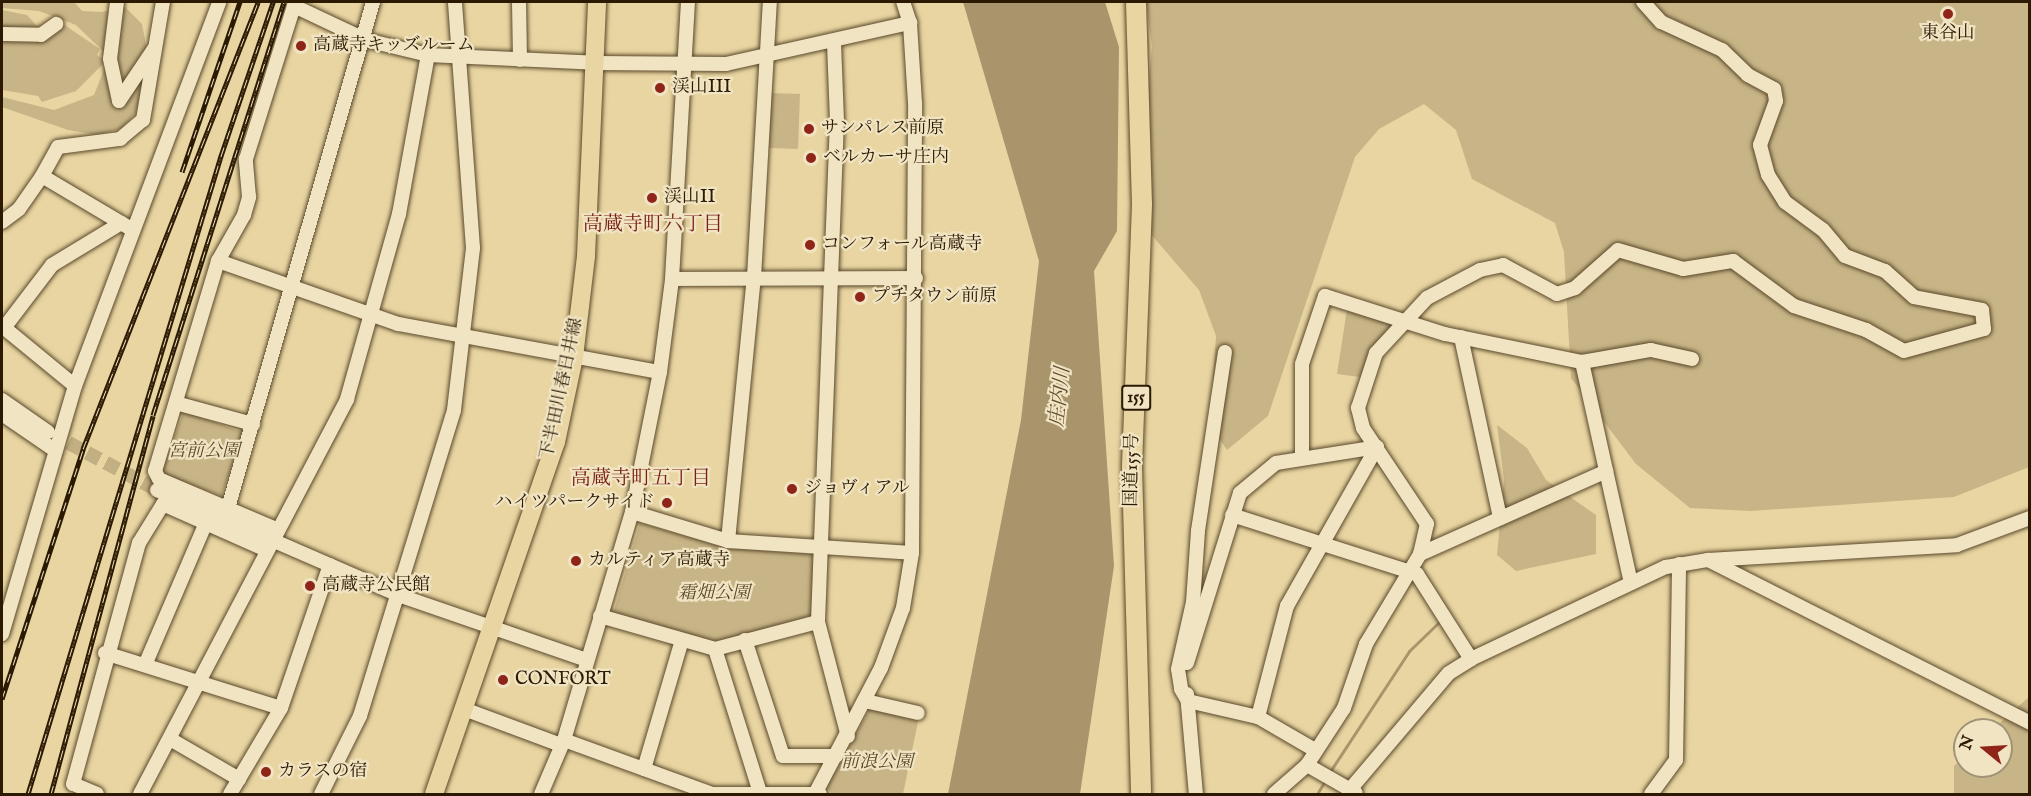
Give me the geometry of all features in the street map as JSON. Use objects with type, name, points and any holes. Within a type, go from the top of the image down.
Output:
[{"type":"highway","name":"国道155号","points":[[1136,2],[1143,205],[1132,468],[1141,795]]},
{"type":"main road","name":"下半田川春日井線","points":[[434,795],[556,442],[574,357],[586,256],[597,2]]},
{"type":"street","points":[[117,2],[105,56],[119,101],[159,47]]},
{"type":"street","points":[[2,222],[19,209],[42,176],[58,147],[120,139],[143,120],[159,47],[163,2]]},
{"type":"street","points":[[2,633],[75,386],[127,227],[219,2]]},
{"type":"street","points":[[228,508],[366,40],[373,2]]},
{"type":"street","points":[[321,795],[360,716],[454,410],[465,338],[473,248],[454,2]]},
{"type":"street","points":[[519,2],[520,60]]},
{"type":"street","points":[[541,795],[563,743],[632,512],[660,372],[672,279],[688,2]]},
{"type":"street","points":[[728,541],[754,278],[770,2]]},
{"type":"street","points":[[464,709],[644,769],[676,788],[712,794],[817,794],[865,701],[903,608],[912,553],[916,278],[910,23],[903,2]]},
{"type":"street","points":[[1274,795],[1312,767],[1315,750],[1344,708],[1366,644],[1412,571],[1419,554],[1427,524],[1363,428],[1358,408],[1377,354],[1404,322],[1441,287],[1493,265],[1503,265],[1557,294],[1575,288],[1618,250],[1683,269],[1742,263],[1801,309],[1866,330],[1904,351],[1984,329],[1982,310],[1914,297],[1885,271],[1845,256],[1822,230],[1785,202],[1768,175],[1760,145],[1776,101],[1774,89],[1748,75],[1722,50],[1661,22],[1643,2]]},
{"type":"street","points":[[270,540],[228,508],[159,479],[155,471],[218,261],[244,215],[249,197],[246,159],[294,6],[302,5],[366,40],[428,55],[684,66],[767,58],[910,23]]},
{"type":"street","points":[[2,34],[41,35],[56,24]]},
{"type":"street","points":[[834,43],[831,279],[818,622],[848,736]]},
{"type":"street","points":[[140,795],[270,540],[347,399],[399,214],[428,55]]},
{"type":"street","points":[[42,176],[127,227]]},
{"type":"street","points":[[75,386],[2,327],[52,265],[127,227]]},
{"type":"street","points":[[218,261],[370,316],[465,338],[660,372]]},
{"type":"street","points":[[672,279],[916,278]]},
{"type":"street","points":[[1302,456],[1302,364],[1325,296],[1404,322],[1461,337],[1582,362],[1651,350],[1692,359]]},
{"type":"street","points":[[1461,337],[1500,518]]},
{"type":"street","points":[[1188,701],[1178,669],[1193,602],[1198,531],[1225,352]]},
{"type":"street","points":[[1582,362],[1631,583]]},
{"type":"street","points":[[2,400],[48,432]]},
{"type":"street","points":[[176,403],[252,424]]},
{"type":"street","points":[[2,414],[56,451]]},
{"type":"street","points":[[1196,795],[1185,670],[1240,493],[1256,477],[1276,463],[1302,456],[1377,447]]},
{"type":"street","points":[[1258,717],[1287,606],[1377,447]]},
{"type":"street","points":[[1419,554],[1605,471]]},
{"type":"street","points":[[157,490],[398,595],[587,660]]},
{"type":"street","points":[[97,795],[73,784],[105,653],[139,543],[163,504],[206,523],[270,540]]},
{"type":"street","points":[[632,512],[728,541],[912,553]]},
{"type":"street","points":[[1232,515],[1321,545],[1412,571],[1471,659]]},
{"type":"street","points":[[1312,767],[1355,790],[1449,673],[1471,659],[1631,583],[1679,564],[1708,560],[1958,545],[2030,518]]},
{"type":"street","points":[[145,665],[206,523]]},
{"type":"street","points":[[1708,560],[2030,723]]},
{"type":"street","points":[[1651,795],[1676,760],[1679,564]]},
{"type":"street","points":[[230,795],[281,708],[330,565]]},
{"type":"street","points":[[600,616],[715,649],[818,622]]},
{"type":"street","points":[[644,769],[682,640]]},
{"type":"street","points":[[745,640],[783,756],[836,756]]},
{"type":"street","points":[[715,649],[760,793]]},
{"type":"street","points":[[105,653],[281,708]]},
{"type":"street","points":[[865,701],[918,713]]},
{"type":"street","points":[[1188,701],[1258,717],[1315,750]]},
{"type":"street","points":[[170,739],[239,779]]},
{"type":"green space","points":[[2,2],[74,2],[82,11],[102,12],[125,7],[142,24],[150,66],[136,112],[122,128],[98,135],[68,130],[2,107],[2,97],[54,110],[94,95],[109,57],[76,25],[39,11],[2,8]]},
{"type":"green space","points":[[1146,2],[2029,2],[2029,467],[1954,497],[1751,511],[1690,508],[1636,464],[1571,378],[1564,252],[1555,223],[1472,179],[1456,130],[1424,104],[1379,129],[1355,157],[1268,416],[1227,450],[1210,425],[1216,336],[1199,290],[1149,232],[1144,131],[1152,46]]},
{"type":"green space","points":[[2,10],[27,15],[42,32],[57,20],[100,49],[97,55],[106,61],[76,91],[42,102],[38,96],[2,90]]},
{"type":"green space","points":[[771,93],[800,94],[798,149],[769,148]]},
{"type":"green space","points":[[1348,303],[1404,322],[1367,378],[1337,374]]},
{"type":"green space","name":"宮前公園","points":[[184,411],[244,433],[221,496],[161,474]]},
{"type":"green space","points":[[1497,425],[1527,448],[1546,480],[1596,515],[1596,554],[1516,571],[1497,555],[1504,480]]},
{"type":"green space","name":"霜畑公園","points":[[640,523],[727,548],[812,554],[815,614],[716,645],[613,614]]},
{"type":"green space","points":[[2029,697],[2029,794],[1954,794],[1954,778],[2013,778],[2013,718],[2005,718]]},
{"type":"green space","name":"前浪公園","points":[[870,709],[919,717],[903,794],[832,794],[827,786]]},
{"type":"water","name":"庄内川","points":[[963,2],[1105,2],[1119,47],[1117,231],[1094,271],[1114,566],[1080,794],[948,794],[1021,420],[1039,261]]},
{"type":"waterway","points":[[1329,773],[1409,651],[1438,623]]},
{"type":"waterway","points":[[1317,794],[1326,779]]},
{"type":"tunnel","points":[[50,433],[157,490]]},
{"type":"railway","points":[[182,172],[240,2]]},
{"type":"railway","points":[[2,699],[83,449],[258,2]]},
{"type":"railway","points":[[28,794],[221,156],[273,2]]},
{"type":"railway","points":[[51,794],[153,415],[284,2]]},
{"type":"place","name":"東谷山","points":[[1948,14]]},
{"type":"place","name":"高蔵寺キッズルーム","points":[[301,46]]},
{"type":"place","name":"渓山III","points":[[660,88]]},
{"type":"place","name":"サンパレス前原","points":[[809,129]]},
{"type":"place","name":"ベルカーサ庄内","points":[[811,158]]},
{"type":"place","name":"渓山II","points":[[652,198]]},
{"type":"place","name":"コンフォール高蔵寺","points":[[810,245]]},
{"type":"place","name":"プチタウン前原","points":[[860,297]]},
{"type":"place","name":"ジョヴィアル","points":[[792,489]]},
{"type":"place","name":"ハイツパークサイド","points":[[667,503]]},
{"type":"place","name":"カルティア高蔵寺","points":[[576,561]]},
{"type":"place","name":"高蔵寺公民館","points":[[310,586]]},
{"type":"place","name":"CONFORT","points":[[503,680]]},
{"type":"place","name":"カラスの宿","points":[[266,772]]},
{"type":"district","name":"高蔵寺町六丁目","points":[[653,224]]},
{"type":"district","name":"高蔵寺町五丁目","points":[[641,478]]}]
